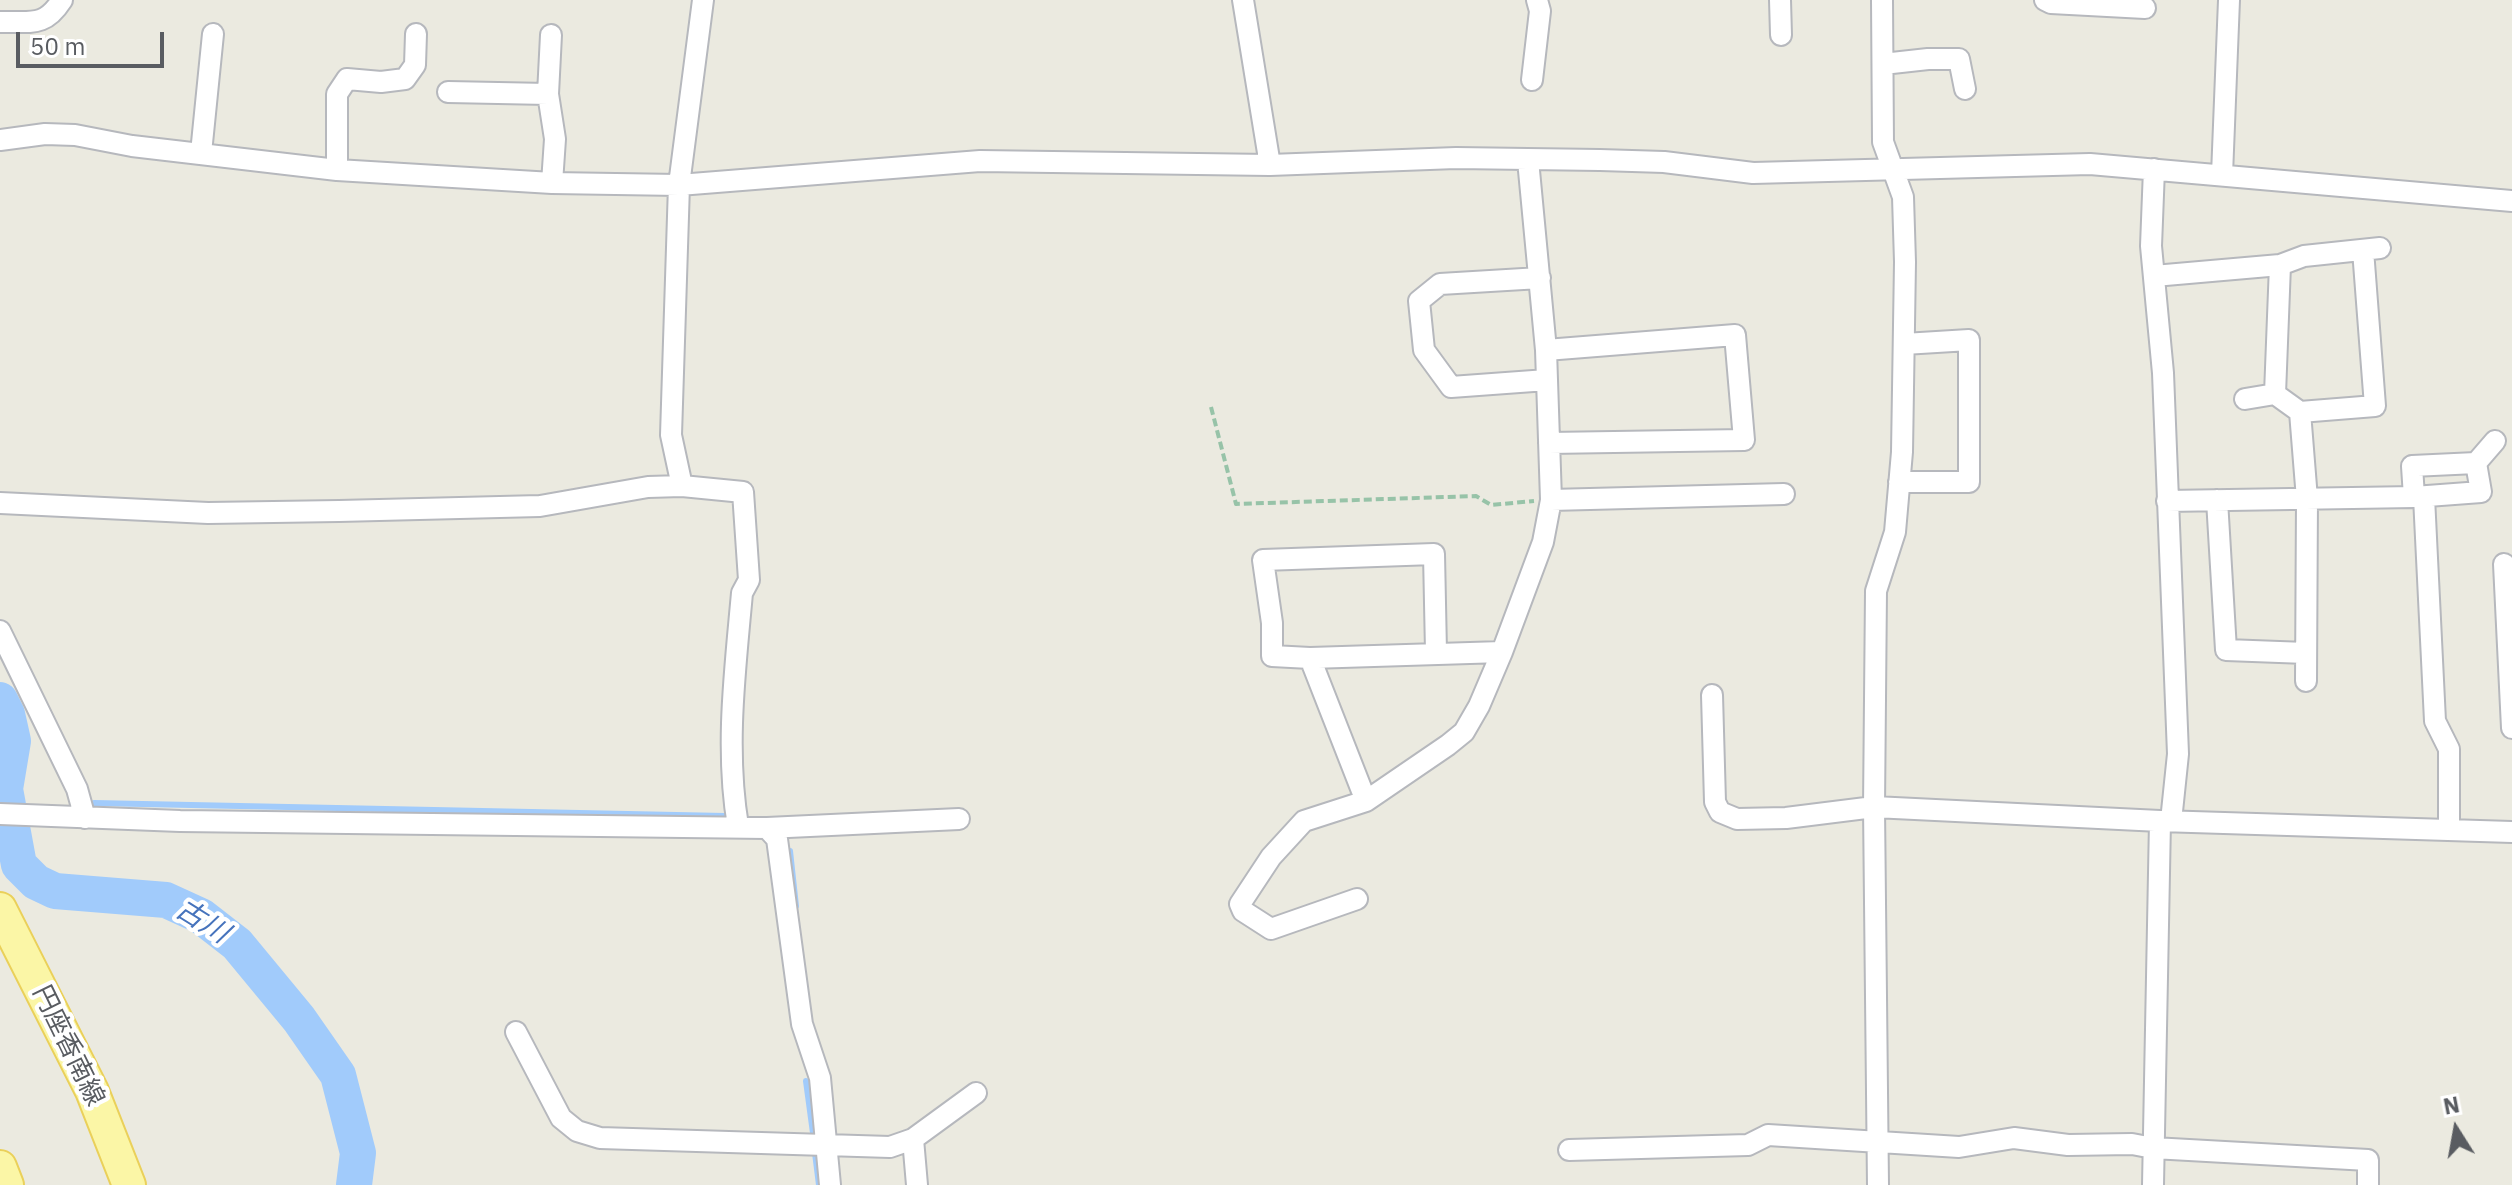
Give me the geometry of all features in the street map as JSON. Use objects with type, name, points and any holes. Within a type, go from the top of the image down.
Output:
[{"type":"main road","name":"円座香南線","points":[[0,909],[92,1091],[129,1185]]},
{"type":"main road","points":[[0,1167],[7,1185]]},
{"type":"street","points":[[0,22],[40,20],[51,16],[62,0]]},
{"type":"street","points":[[682,486],[671,435],[679,185],[703,0]]},
{"type":"street","points":[[1243,0],[1270,165]]},
{"type":"street","points":[[1532,80],[1540,11],[1537,0]]},
{"type":"street","points":[[1780,0],[1781,35]]},
{"type":"street","points":[[1878,1185],[1874,807],[1876,591],[1895,532],[1904,344],[1903,197],[1883,142],[1882,0]]},
{"type":"street","points":[[2045,0],[2051,3],[2104,3],[2145,8]]},
{"type":"street","points":[[2222,175],[2229,0]]},
{"type":"street","points":[[201,153],[213,34]]},
{"type":"street","points":[[337,170],[337,94],[347,79],[381,82],[405,79],[415,65],[416,34]]},
{"type":"street","points":[[551,35],[548,94],[555,139],[552,183]]},
{"type":"street","points":[[1883,64],[1959,59],[1965,89]]},
{"type":"street","points":[[448,92],[548,94]]},
{"type":"street","points":[[0,140],[45,134],[75,135],[132,146],[337,170],[552,183],[679,185],[967,162],[1046,160],[1270,165],[1456,158],[1664,162],[1753,173],[2090,164],[2512,201]]},
{"type":"street","points":[[1357,899],[1271,929],[1243,911],[1240,904],[1271,857],[1304,821],[1366,801],[1464,732],[1502,652],[1543,542],[1551,500],[1546,350],[1528,160]]},
{"type":"street","points":[[2153,1185],[2165,821],[2178,754],[2163,373],[2151,246],[2154,169]]},
{"type":"street","points":[[2154,276],[2280,265],[2304,256],[2372,249],[2375,406],[2300,412],[2275,394],[2245,399]]},
{"type":"street","points":[[2275,394],[2280,265]]},
{"type":"street","points":[[1540,278],[1440,284],[1419,301],[1424,350],[1451,387],[1547,380]]},
{"type":"street","points":[[1546,350],[1735,335],[1744,440],[1549,443]]},
{"type":"street","points":[[1899,482],[1969,482],[1969,340],[1904,344]]},
{"type":"street","points":[[2300,412],[2307,499],[2306,681]]},
{"type":"street","points":[[2449,830],[2449,749],[2435,721],[2419,497],[2412,466],[2476,463],[2495,441]]},
{"type":"street","points":[[2167,501],[2419,497],[2481,492],[2476,463]]},
{"type":"street","points":[[0,503],[208,513],[540,506],[648,487],[682,486],[743,492],[749,580],[742,593],[731,729],[731,788],[738,826]]},
{"type":"street","points":[[1551,500],[1784,494]]},
{"type":"street","points":[[2217,500],[2226,650],[2306,653]]},
{"type":"street","points":[[1436,652],[1434,554],[1263,560],[1272,623],[1272,656],[1310,658],[1502,652]]},
{"type":"street","points":[[2504,564],[2509,588],[2512,728]]},
{"type":"street","points":[[0,631],[77,789],[85,818]]},
{"type":"street","points":[[1310,658],[1366,801]]},
{"type":"street","points":[[1712,695],[1715,802],[1720,812],[1737,819],[1786,818],[1874,807],[2165,821],[2512,832]]},
{"type":"street","points":[[0,814],[180,821],[767,828],[959,819]]},
{"type":"street","points":[[767,828],[777,839],[802,1024],[820,1078],[830,1185]]},
{"type":"street","points":[[516,1032],[561,1118],[577,1131],[600,1138],[890,1147],[913,1139],[976,1093]]},
{"type":"street","points":[[1569,1150],[1748,1145],[1768,1135],[1959,1147],[2014,1138],[2068,1145],[2132,1144],[2153,1148],[2368,1160],[2368,1185]]},
{"type":"street","points":[[913,1139],[917,1185]]},
{"type":"path","points":[[1211,407],[1236,504],[1476,496],[1491,505],[1551,500]]},
{"type":"waterway","name":"古川","points":[[0,700],[7,714],[13,741],[5,789],[19,865],[36,882],[55,891],[166,900],[201,916],[237,944],[299,1019],[338,1075],[358,1153],[354,1185]]},
{"type":"waterway","points":[[94,803],[725,816]]},
{"type":"waterway","points":[[790,851],[796,906]]},
{"type":"waterway","points":[[806,1081],[813,1133]]},
{"type":"waterway","points":[[815,1153],[819,1185]]}]
